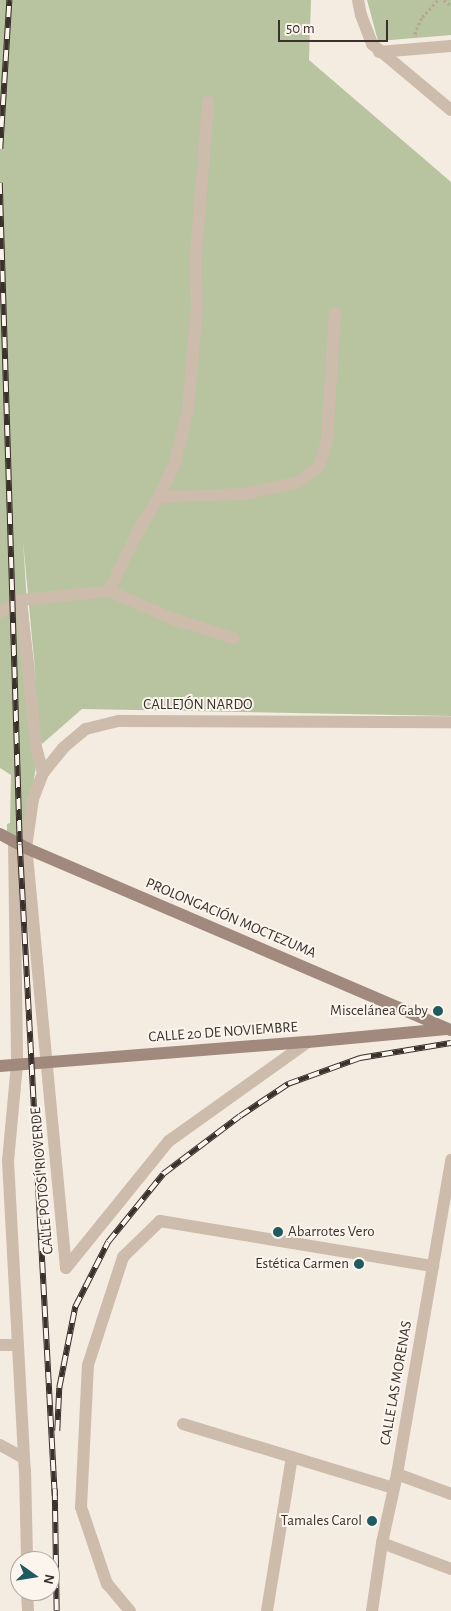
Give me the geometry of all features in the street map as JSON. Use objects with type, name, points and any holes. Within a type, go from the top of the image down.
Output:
[{"type":"street","points":[[358,0],[360,15],[372,44],[379,52],[451,110]]},
{"type":"street","points":[[379,52],[451,46]]},
{"type":"street","points":[[109,591],[137,533],[159,497],[175,462],[188,410],[197,306],[195,265],[208,102]]},
{"type":"street","points":[[159,497],[244,494],[298,482],[319,466],[327,438],[335,313]]},
{"type":"street","points":[[0,612],[21,600],[109,591],[173,619],[234,638]]},
{"type":"street","points":[[21,600],[36,747],[43,773]]},
{"type":"street","name":"CALLEJÓN NARDO","points":[[26,848],[33,799],[43,773],[63,748],[86,729],[120,721],[451,722]]},
{"type":"street","name":"PROLONGACIÓN MOCTEZUMA","points":[[0,834],[26,848],[450,1029]]},
{"type":"street","points":[[14,841],[17,1064],[4,1162],[6,1248],[17,1345],[27,1551]]},
{"type":"street","name":"CALLE POTOSÍ RIOVERDE","points":[[26,848],[66,1268],[169,1141],[308,1042]]},
{"type":"street","name":"CALLE 20 DE NOVIEMBRE","points":[[0,1066],[450,1029]]},
{"type":"street","name":"CALLE LAS MORENAS","points":[[372,1611],[382,1543],[397,1474],[433,1266],[447,1206],[451,1160]]},
{"type":"street","points":[[130,1611],[107,1584],[81,1507],[88,1365],[123,1257],[160,1221],[433,1266]]},
{"type":"street","points":[[0,1345],[17,1345]]},
{"type":"street","points":[[183,1424],[394,1488]]},
{"type":"street","points":[[0,1444],[23,1458]]},
{"type":"street","points":[[267,1611],[292,1457]]},
{"type":"street","points":[[397,1474],[451,1494]]},
{"type":"street","points":[[382,1543],[451,1569]]},
{"type":"path","points":[[424,34],[414,34],[422,18],[438,0]]},
{"type":"path","points":[[444,0],[451,5]]},
{"type":"green space","points":[[0,0],[311,0],[309,60],[451,182],[451,716],[82,709],[42,744],[40,739],[25,840],[7,836],[7,824],[10,823],[11,775],[0,768]],"holes":[[[23,541],[36,681],[27,603]]]},
{"type":"green space","points":[[367,0],[451,0],[451,35],[378,41]]},
{"type":"railway","points":[[0,149],[9,0]]},
{"type":"railway","points":[[0,183],[20,845],[55,1496]]},
{"type":"railway","points":[[57,1431],[59,1388],[75,1307],[108,1242],[163,1174],[240,1116],[288,1084],[360,1058],[451,1043]]},
{"type":"railway","points":[[55,1489],[57,1611]]},
{"type":"place","name":"Miscelánea Gaby","points":[[438,1011]]},
{"type":"place","name":"Abarrotes Vero","points":[[278,1232]]},
{"type":"place","name":"Estética Carmen","points":[[359,1264]]},
{"type":"place","name":"Tamales Carol","points":[[372,1521]]}]
